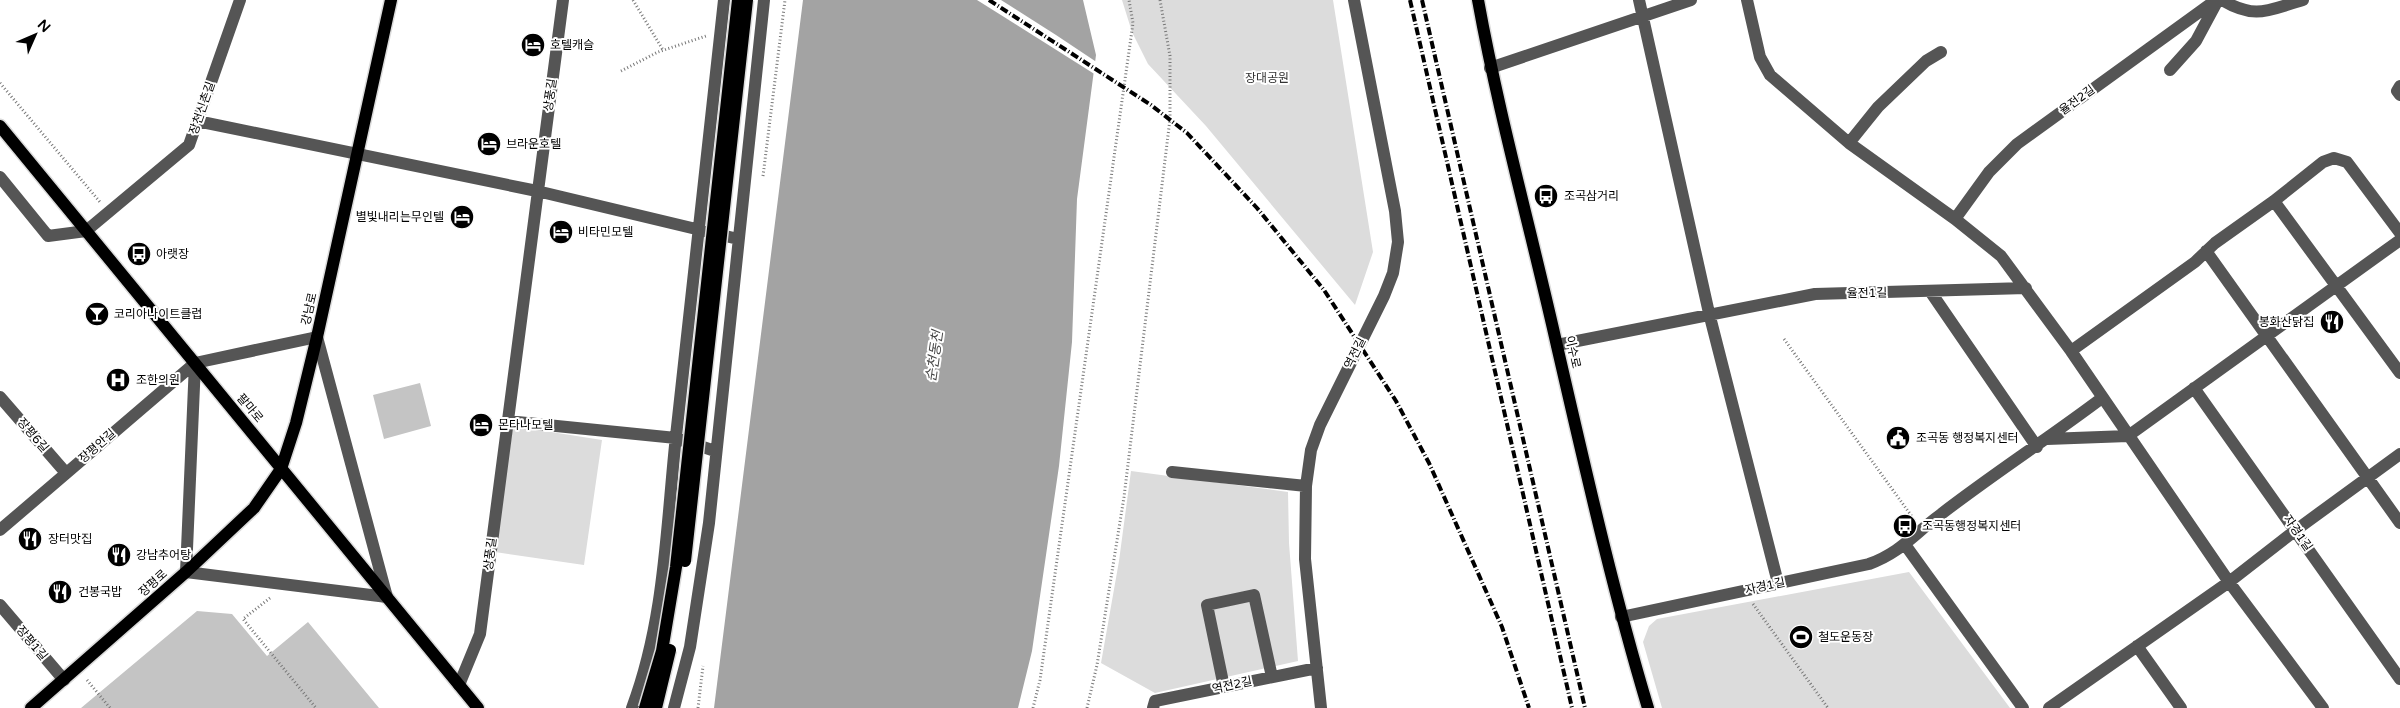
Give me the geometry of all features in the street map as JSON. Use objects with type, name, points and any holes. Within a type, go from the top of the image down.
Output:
[{"type":"main road","name":"강남로","points":[[281,469],[296,423],[317,337],[358,155],[390,0]]},
{"type":"main road","points":[[645,708],[662,652],[676,567],[738,0]]},
{"type":"main road","points":[[656,708],[670,654],[685,567],[747,0]]},
{"type":"main road","name":"이수로","points":[[1478,0],[1490,68],[1557,345],[1598,527],[1621,617],[1648,708]]},
{"type":"main road","name":"팔마로","points":[[0,126],[478,708]]},
{"type":"main road","name":"장평로","points":[[31,708],[78,669],[254,508],[281,469]]},
{"type":"street","name":"장천신촌길","points":[[86,231],[189,145],[240,0]]},
{"type":"street","name":"상풍길","points":[[459,685],[480,634],[563,0]]},
{"type":"street","points":[[632,708],[653,642],[664,573],[676,438],[724,0]]},
{"type":"street","points":[[674,708],[690,647],[709,523],[764,0]]},
{"type":"street","name":"역전길","points":[[1321,708],[1305,559],[1306,486],[1311,450],[1320,425],[1384,296],[1395,265],[1398,242],[1395,211],[1354,0]]},
{"type":"street","points":[[1639,0],[1709,313],[1778,583]]},
{"type":"street","points":[[1490,68],[1691,0]]},
{"type":"street","points":[[1746,0],[1760,57],[1770,75],[1849,143],[1955,219],[2001,256],[2071,351],[2229,582],[2323,708]]},
{"type":"street","points":[[2170,70],[2196,41],[2217,0]]},
{"type":"street","name":"율전2길","points":[[1955,219],[1989,172],[2017,144],[2217,0]]},
{"type":"street","points":[[2222,0],[2247,12],[2257,13],[2303,0]]},
{"type":"street","points":[[1849,143],[1878,107],[1926,61],[1942,52]]},
{"type":"street","points":[[197,121],[537,191],[738,238]]},
{"type":"street","points":[[2071,351],[2196,262],[2206,251],[2324,162],[2334,158],[2347,162],[2400,233]]},
{"type":"street","points":[[0,177],[48,236],[86,231]]},
{"type":"street","points":[[2274,201],[2400,373]]},
{"type":"street","points":[[2047,439],[2128,436],[2400,240]]},
{"type":"street","points":[[2206,251],[2400,523]]},
{"type":"street","name":"율전1길","points":[[1557,345],[1709,313],[1814,294],[2026,288]]},
{"type":"street","points":[[1930,291],[2037,447]]},
{"type":"street","points":[[317,337],[387,597],[186,572],[194,363],[317,337]]},
{"type":"street","name":"장평안길","points":[[0,530],[194,363]]},
{"type":"street","name":"자경1길","points":[[2194,388],[2400,679]]},
{"type":"street","name":"장평6길","points":[[0,397],[66,473]]},
{"type":"street","name":"자경1길","points":[[1621,617],[1869,564],[1886,558],[1906,546],[1939,515],[2037,447],[2102,398]]},
{"type":"street","points":[[507,421],[676,438],[715,452]]},
{"type":"street","points":[[2049,708],[2229,582],[2400,454]]},
{"type":"street","points":[[1172,472],[1306,486]]},
{"type":"street","points":[[1906,546],[2023,708]]},
{"type":"street","points":[[1224,687],[1207,605],[1254,595],[1272,677]]},
{"type":"street","name":"장평1길","points":[[0,605],[64,680]]},
{"type":"street","points":[[2137,646],[2181,708]]},
{"type":"street","name":"역전2길","points":[[1153,708],[1155,701],[1317,668]]},
{"type":"path","points":[[633,0],[663,50]]},
{"type":"path","points":[[1033,708],[1040,680],[1134,23],[1129,0]]},
{"type":"path","points":[[1087,708],[1098,657],[1124,497],[1170,119],[1170,56],[1160,0]]},
{"type":"path","points":[[621,71],[663,50],[705,36],[721,34]]},
{"type":"path","points":[[0,83],[108,212]]},
{"type":"path","points":[[1784,339],[1922,531]]},
{"type":"path","points":[[1745,590],[1828,708]]},
{"type":"path","points":[[271,597],[243,619],[316,708]]},
{"type":"path","points":[[78,669],[110,708]]},
{"type":"green space","name":"장대공원","points":[[1122,0],[1333,0],[1373,252],[1355,305],[1206,126],[1148,64],[1132,32]]},
{"type":"green space","points":[[513,426],[602,440],[584,565],[495,552]]},
{"type":"green space","points":[[1131,471],[1288,492],[1289,543],[1298,661],[1155,693],[1101,663],[1119,561]]},
{"type":"green space","name":"철도운동장","points":[[1909,572],[2010,708],[1662,708],[1643,642],[1649,626],[1657,619]]},
{"type":"water","name":"순천동천","points":[[803,0],[1083,0],[1096,55],[1077,199],[1072,342],[1059,466],[1032,651],[1018,708],[714,708]]},
{"type":"pier","points":[[977,0],[1001,0],[1098,63],[1096,75]]},
{"type":"building","points":[[420,383],[431,426],[384,439],[373,395]]},
{"type":"building","points":[[197,611],[232,614],[267,656],[308,622],[379,708],[81,708]]},
{"type":"railway","points":[[989,0],[1151,105],[1187,133],[1257,208],[1324,290],[1396,401],[1429,463],[1502,627],[1529,708]]},
{"type":"railway","points":[[1410,0],[1572,708]]},
{"type":"railway","points":[[1422,0],[1585,708]]},
{"type":"place","name":"호텔캐슬","points":[[533,45]]},
{"type":"place","name":"브라운호텔","points":[[489,144]]},
{"type":"place","name":"조곡삼거리","points":[[1546,196]]},
{"type":"place","name":"별빛내리는무인텔","points":[[462,217]]},
{"type":"place","name":"비타민모텔","points":[[561,232]]},
{"type":"place","name":"아랫장","points":[[139,254]]},
{"type":"place","name":"코리아나이트클럽","points":[[97,314]]},
{"type":"place","name":"봉화산닭집","points":[[2332,322]]},
{"type":"place","name":"조한의원","points":[[118,380]]},
{"type":"place","name":"몬타나모텔","points":[[481,425]]},
{"type":"place","name":"조곡동 행정복지센터","points":[[1898,438]]},
{"type":"place","name":"조곡동행정복지센터","points":[[1905,526]]},
{"type":"place","name":"장터맛집","points":[[30,539]]},
{"type":"place","name":"강남추어탕","points":[[119,555]]},
{"type":"place","name":"건봉국밥","points":[[60,592]]},
{"type":"place","name":"철도운동장","points":[[1801,637]]}]
